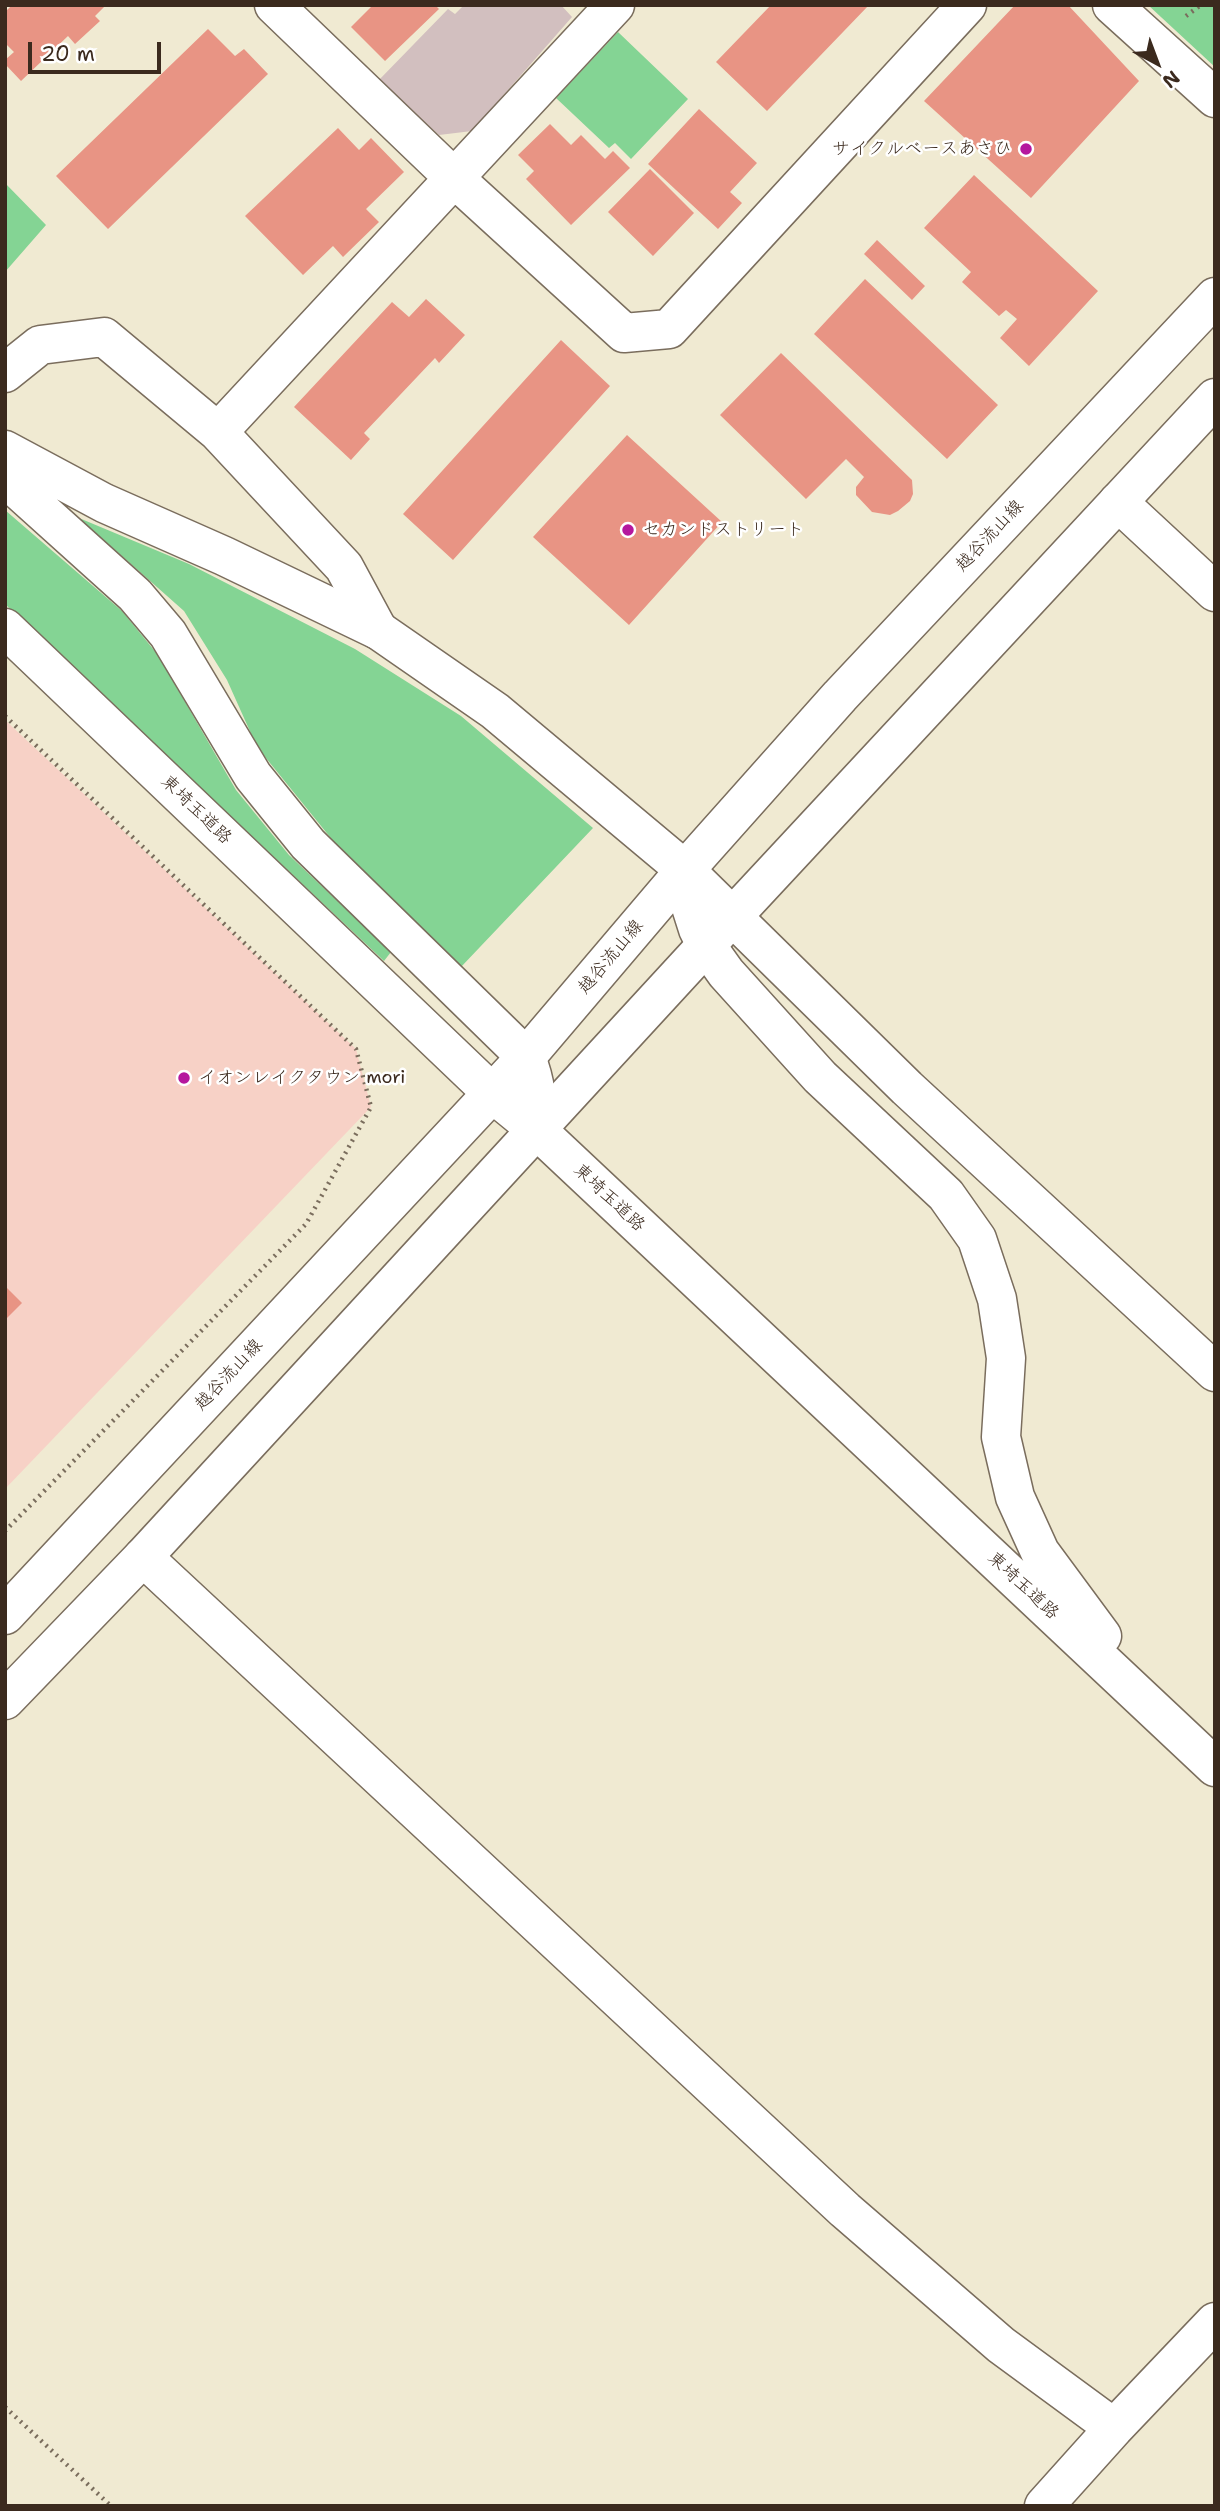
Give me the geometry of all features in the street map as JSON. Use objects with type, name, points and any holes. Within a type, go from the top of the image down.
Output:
[{"type":"main road","points":[[274,5],[453,177],[624,333],[669,329],[967,5]]},
{"type":"main road","points":[[218,432],[615,5]]},
{"type":"main road","points":[[1112,5],[1215,98]]},
{"type":"main road","name":"越谷流山線","points":[[5,1615],[526,1057],[685,870],[840,696],[1215,297]]},
{"type":"main road","points":[[5,373],[40,345],[104,337],[218,432],[344,567],[378,629]]},
{"type":"main road","points":[[5,1700],[143,1556],[1215,398]]},
{"type":"main road","points":[[5,450],[104,503],[378,629],[495,711],[685,870],[907,1088],[1215,1371]]},
{"type":"main road","points":[[5,478],[135,595],[168,634],[253,776],[308,844],[526,1057],[534,1076],[538,1101],[536,1129]]},
{"type":"main road","points":[[1118,502],[1215,592]]},
{"type":"main road","name":"東埼玉道路","points":[[5,628],[492,1093],[536,1129],[1215,1767]]},
{"type":"main road","points":[[685,870],[691,907],[706,945],[726,973],[820,1077],[946,1195],[977,1240],[997,1299],[1001,1322],[1006,1358],[1001,1437],[1015,1497],[1040,1552],[1157,1712]]},
{"type":"main road","points":[[143,1556],[845,2210],[1001,2344],[1114,2428]]},
{"type":"main road","points":[[1044,2506],[1215,2322]]},
{"type":"path","points":[[5,716],[356,1049],[371,1107],[306,1224],[5,1531]]},
{"type":"path","points":[[5,2407],[111,2506]]},
{"type":"shaded area","points":[[464,5],[561,5],[572,17],[472,131],[439,135],[378,81],[448,9],[455,14]]},
{"type":"shaded area","name":"イオンレイクタウン mori","points":[[5,720],[356,1049],[371,1107],[5,1489]]},
{"type":"green space","points":[[1148,5],[1215,5],[1215,67]]},
{"type":"green space","points":[[618,32],[688,99],[631,159],[615,143],[609,148],[556,98]]},
{"type":"green space","points":[[5,183],[46,225],[5,272]]},
{"type":"green space","points":[[5,510],[122,611],[158,655],[236,790],[289,855],[391,952],[384,961],[5,604]]},
{"type":"green space","points":[[79,518],[189,564],[355,649],[461,716],[593,828],[461,967],[334,842],[257,747],[227,680],[184,611]]},
{"type":"building","points":[[12,5],[106,5],[95,16],[100,21],[75,44],[68,36],[21,81],[5,64],[5,60],[14,52],[5,43],[5,12]]},
{"type":"building","points":[[373,5],[435,5],[439,9],[385,61],[351,27]]},
{"type":"building","points":[[771,5],[869,5],[767,111],[716,62]]},
{"type":"building","name":"サイクルベースあさひ","points":[[1015,5],[1068,5],[1139,81],[1031,198],[924,101]]},
{"type":"building","points":[[208,29],[235,56],[244,49],[268,74],[108,229],[56,176]]},
{"type":"building","points":[[699,109],[757,163],[730,192],[742,203],[718,229],[648,164]]},
{"type":"building","points":[[550,124],[571,145],[581,135],[605,159],[613,151],[630,168],[571,225],[526,179],[534,171],[518,155]]},
{"type":"building","points":[[338,128],[359,150],[371,138],[404,172],[366,209],[379,222],[343,257],[333,246],[303,275],[245,216]]},
{"type":"building","points":[[650,169],[694,213],[653,256],[608,212]]},
{"type":"building","points":[[974,175],[1098,291],[1029,366],[1000,338],[1017,319],[1006,310],[999,316],[962,282],[971,272],[924,228]]},
{"type":"building","points":[[877,240],[925,286],[912,300],[864,254]]},
{"type":"building","points":[[865,279],[998,405],[947,459],[814,334]]},
{"type":"building","points":[[426,299],[465,335],[439,363],[435,358],[364,433],[370,439],[351,460],[294,407],[392,302],[409,317]]},
{"type":"building","points":[[561,340],[610,386],[453,560],[403,514]]},
{"type":"building","points":[[781,353],[912,480],[913,494],[910,501],[898,511],[890,515],[872,512],[856,495],[856,487],[864,477],[846,459],[806,499],[720,415]]},
{"type":"building","name":"セカンドストリート","points":[[627,435],[722,522],[629,625],[533,537]]},
{"type":"building","points":[[5,1286],[22,1303],[5,1320]]},
{"type":"place","name":"サイクルベースあさひ","points":[[1026,149]]},
{"type":"place","name":"セカンドストリート","points":[[628,530]]},
{"type":"place","name":"イオンレイクタウン mori","points":[[184,1078]]}]
